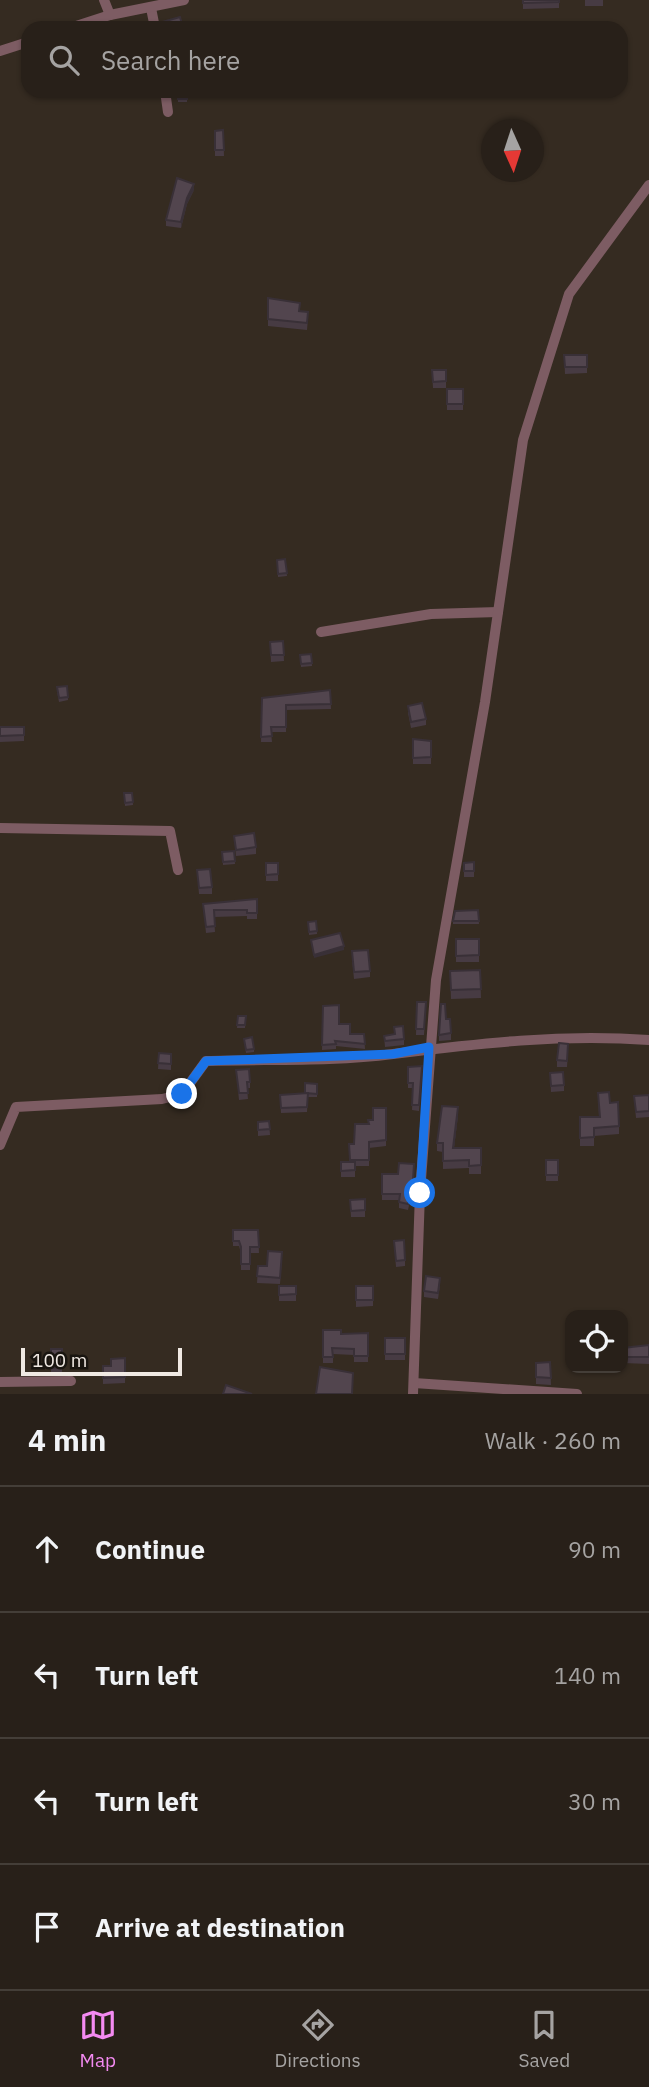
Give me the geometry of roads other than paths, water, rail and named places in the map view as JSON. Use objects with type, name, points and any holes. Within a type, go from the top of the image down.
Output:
[{"type":"street","points":[[104,0],[110,15]]},
{"type":"street","points":[[92,21],[184,0]]},
{"type":"street","points":[[151,8],[154,21]]},
{"type":"street","points":[[0,51],[21,44]]},
{"type":"street","points":[[166,98],[168,111]]},
{"type":"street","points":[[577,1394],[414,1389],[420,1193],[436,980],[498,612],[523,440],[569,294],[649,186]]},
{"type":"street","points":[[321,632],[431,614],[498,612]]},
{"type":"street","points":[[0,828],[170,831],[178,870]]},
{"type":"street","points":[[0,1145],[16,1107],[182,1094],[206,1061],[393,1054],[429,1047],[547,1037],[649,1041]]},
{"type":"street","points":[[0,1382],[71,1381]]}]
